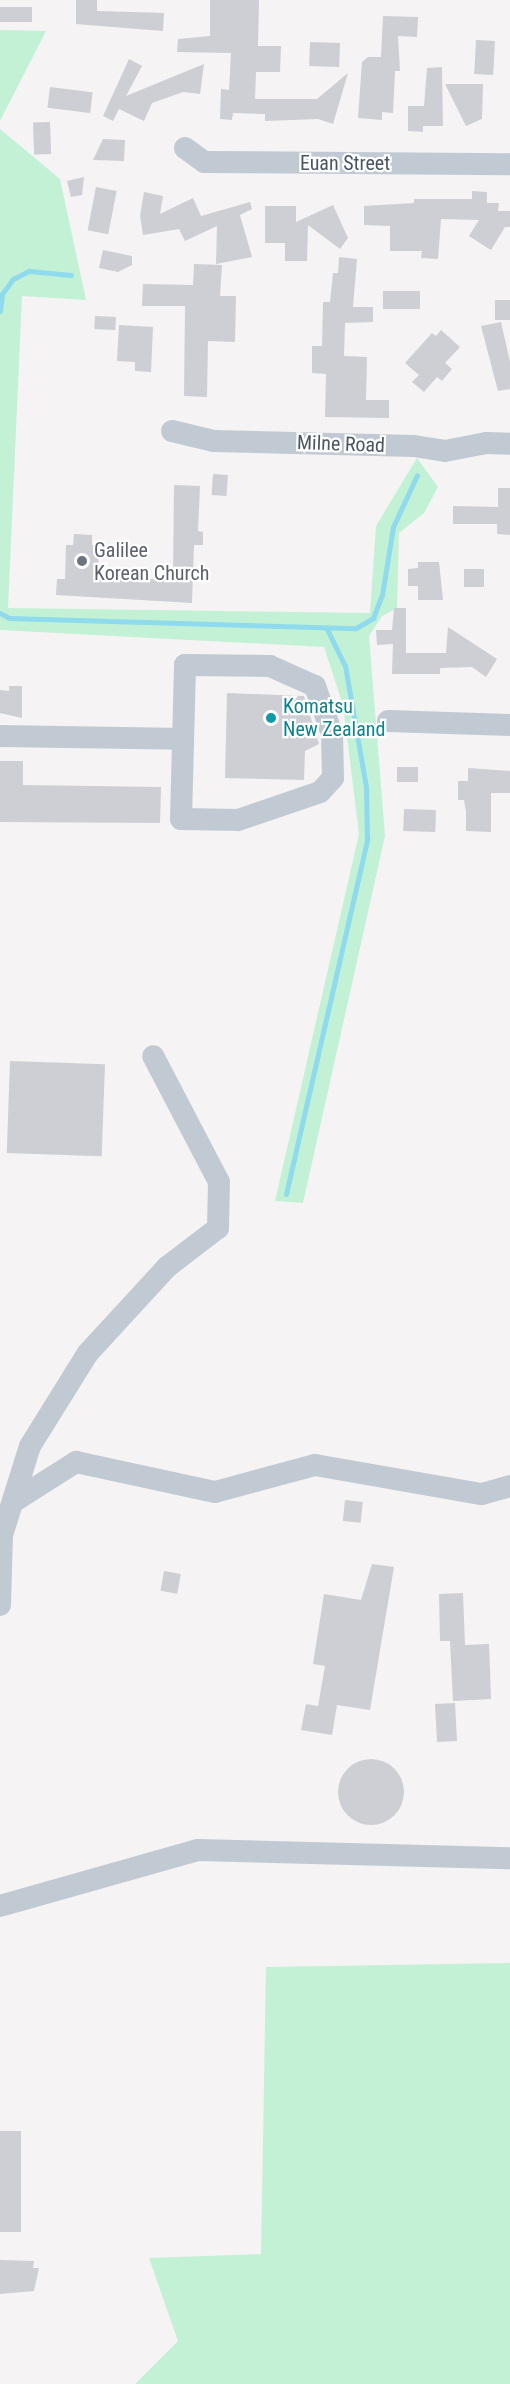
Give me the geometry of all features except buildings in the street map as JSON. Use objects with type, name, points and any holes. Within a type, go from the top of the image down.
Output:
[{"type":"street","name":"Euan Street","points":[[184,147],[204,162],[510,164]]},
{"type":"street","name":"Milne Road","points":[[172,431],[214,441],[414,446],[445,451],[486,443],[510,444]]},
{"type":"street","points":[[185,664],[270,666],[315,686],[332,734],[333,778],[320,792],[238,820],[181,819],[183,739],[185,664]]},
{"type":"street","points":[[388,721],[510,725]]},
{"type":"street","points":[[0,736],[183,739]]},
{"type":"street","points":[[0,1605],[3,1535],[30,1446],[88,1353],[167,1267],[218,1228],[219,1182],[153,1056]]},
{"type":"street","points":[[13,1502],[76,1462],[215,1492],[315,1465],[482,1494],[510,1486]]},
{"type":"street","points":[[0,1906],[198,1850],[510,1858]]},
{"type":"green space","points":[[0,30],[46,31],[0,121]]},
{"type":"green space","points":[[0,129],[60,179],[86,300],[22,296],[8,608],[370,613],[376,526],[417,458],[438,487],[424,513],[399,533],[397,608],[382,616],[369,636],[385,836],[303,1203],[275,1201],[359,834],[343,705],[324,647],[0,630]]},
{"type":"green space","points":[[510,1963],[510,2384],[135,2384],[178,2341],[149,2258],[261,2254],[266,1967]]},
{"type":"waterway","points":[[0,311],[2,294],[13,279],[29,271],[71,275]]},
{"type":"waterway","points":[[0,613],[9,618],[356,628],[373,618],[382,595],[393,527],[417,475]]},
{"type":"waterway","points":[[286,1194],[367,839],[366,787],[345,666],[326,627]]},
{"type":"place","name":"Galilee Korean Church","points":[[82,561]]},
{"type":"place","name":"Komatsu New Zealand","points":[[271,718]]}]
